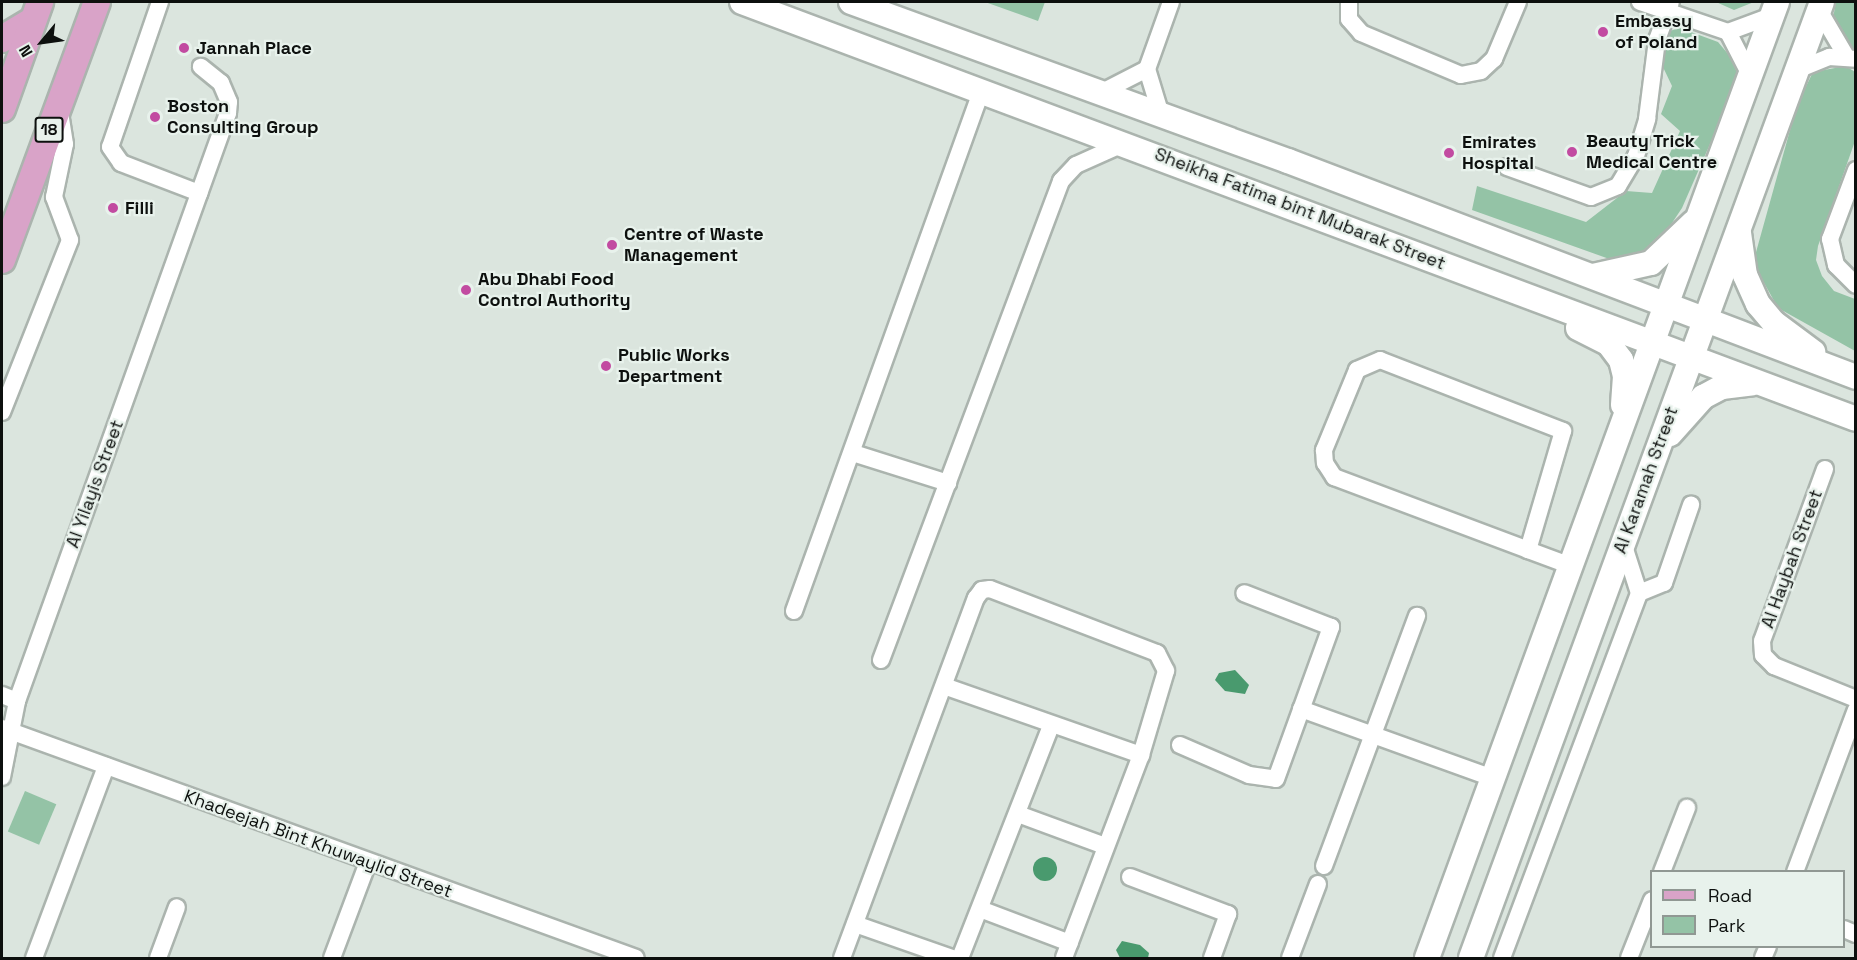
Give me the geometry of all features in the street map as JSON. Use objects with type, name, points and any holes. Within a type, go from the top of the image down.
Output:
[{"type":"main road","points":[[77,2],[84,35]]},
{"type":"main road","name":"18","points":[[2,260],[97,2]]},
{"type":"main road","name":"Sheikha Fatima bint Mubarak Street","points":[[742,2],[1126,142],[1856,419]]},
{"type":"main road","points":[[851,2],[1161,115],[1847,374]]},
{"type":"main road","name":"Al Karamah Street","points":[[1471,958],[1623,543],[1651,460],[1705,321],[1820,6]]},
{"type":"main road","points":[[1427,958],[1702,212],[1774,9]]},
{"type":"main road","points":[[2,39],[36,11]]},
{"type":"main road","points":[[2,109],[36,11]]},
{"type":"main road","points":[[1588,276],[1651,263],[1702,212]]},
{"type":"main road","points":[[1738,228],[1745,275],[1758,304],[1774,323],[1847,374]]},
{"type":"main road","points":[[1552,305],[1570,324],[1616,351],[1625,376],[1622,427]]},
{"type":"main road","points":[[1651,460],[1687,411],[1703,397],[1731,385],[1761,383]]},
{"type":"street","points":[[160,2],[110,147],[121,163],[199,193]]},
{"type":"street","points":[[1161,115],[1147,69],[1171,2]]},
{"type":"street","points":[[1349,2],[1349,20],[1361,33],[1461,75],[1481,71],[1494,59],[1518,2]]},
{"type":"street","points":[[1640,2],[1669,6],[1728,32],[1750,75]]},
{"type":"street","points":[[1507,167],[1591,196],[1618,186],[1636,156],[1647,119],[1657,40],[1669,6]]},
{"type":"street","points":[[1797,70],[1813,62],[1851,58],[1820,6]]},
{"type":"street","points":[[1728,32],[1774,9]]},
{"type":"street","name":"Al Yilayis Street","points":[[2,777],[9,698],[224,123],[225,91],[215,77],[201,67]]},
{"type":"street","points":[[1100,93],[1147,69]]},
{"type":"street","points":[[794,611],[853,453],[982,89]]},
{"type":"street","points":[[2,412],[70,240],[54,197],[65,144],[58,105]]},
{"type":"street","points":[[881,660],[1061,182],[1076,165],[1126,142]]},
{"type":"street","points":[[1856,170],[1830,239],[1836,265],[1856,285]]},
{"type":"street","points":[[1528,550],[1563,431],[1380,360],[1357,370],[1324,450],[1325,464],[1334,477],[1528,550],[1571,566]]},
{"type":"street","points":[[853,453],[948,483]]},
{"type":"street","name":"Al Haybah Street","points":[[1825,469],[1761,641],[1763,654],[1774,666],[1856,699]]},
{"type":"street","points":[[1639,593],[1664,583],[1691,505]]},
{"type":"street","points":[[1502,958],[1639,593],[1623,543]]},
{"type":"street","points":[[842,958],[976,598],[982,590],[990,589],[1157,653],[1164,661],[1166,671],[1141,755],[1067,951],[980,909]]},
{"type":"street","points":[[1180,746],[1249,775],[1276,779],[1331,627],[1244,593]]},
{"type":"street","points":[[1324,866],[1418,616]]},
{"type":"street","points":[[944,686],[1052,726],[1141,755]]},
{"type":"street","points":[[1301,709],[1493,778]]},
{"type":"street","points":[[1796,870],[1856,710]]},
{"type":"street","points":[[960,958],[1052,726]]},
{"type":"street","name":"Khadeejah Bint Khuwaylid Street","points":[[7,730],[636,958]]},
{"type":"street","points":[[34,958],[106,766]]},
{"type":"street","points":[[1663,870],[1687,808]]},
{"type":"street","points":[[1018,814],[1105,846]]},
{"type":"street","points":[[332,958],[368,862]]},
{"type":"street","points":[[1130,877],[1228,914],[1212,958]]},
{"type":"street","points":[[1290,958],[1318,884]]},
{"type":"street","points":[[1629,958],[1650,905]]},
{"type":"street","points":[[158,958],[177,907]]},
{"type":"street","points":[[855,924],[952,958]]},
{"type":"green space","points":[[985,2],[1045,2],[1038,21]]},
{"type":"green space","points":[[1716,2],[1754,2],[1734,10]]},
{"type":"green space","points":[[1836,2],[1855,2],[1855,52],[1839,38],[1832,23]]},
{"type":"green space","points":[[1680,28],[1718,42],[1734,61],[1738,80],[1682,208],[1662,238],[1639,255],[1615,261],[1472,210],[1477,186],[1586,222],[1626,191],[1652,193],[1680,131],[1661,114],[1672,86],[1662,65],[1666,32]]},
{"type":"green space","points":[[1846,66],[1855,72],[1855,141],[1818,246],[1816,260],[1822,276],[1834,291],[1855,299],[1855,351],[1778,308],[1753,263],[1797,105],[1813,72]]},
{"type":"green space","points":[[25,791],[56,804],[39,845],[8,832]]},
{"type":"shaded area","points":[[1235,670],[1249,685],[1245,694],[1225,691],[1215,680],[1219,673]]},
{"type":"shaded area","points":[[1045,857],[1053,861],[1057,869],[1053,877],[1045,881],[1037,877],[1033,869],[1037,861]]},
{"type":"shaded area","points":[[1122,941],[1140,945],[1149,953],[1148,958],[1120,958],[1116,950]]},
{"type":"place","name":"Embassy of Poland","points":[[1603,32]]},
{"type":"place","name":"Jannah Place","points":[[184,48]]},
{"type":"place","name":"Boston Consulting Group","points":[[155,117]]},
{"type":"place","name":"Beauty Trick Medical Centre","points":[[1572,152]]},
{"type":"place","name":"Emirates Hospital","points":[[1449,153]]},
{"type":"place","name":"Filli","points":[[113,208]]},
{"type":"place","name":"Centre of Waste Management","points":[[612,245]]},
{"type":"place","name":"Abu Dhabi Food Control Authority","points":[[466,290]]},
{"type":"place","name":"Public Works Department","points":[[606,366]]}]
